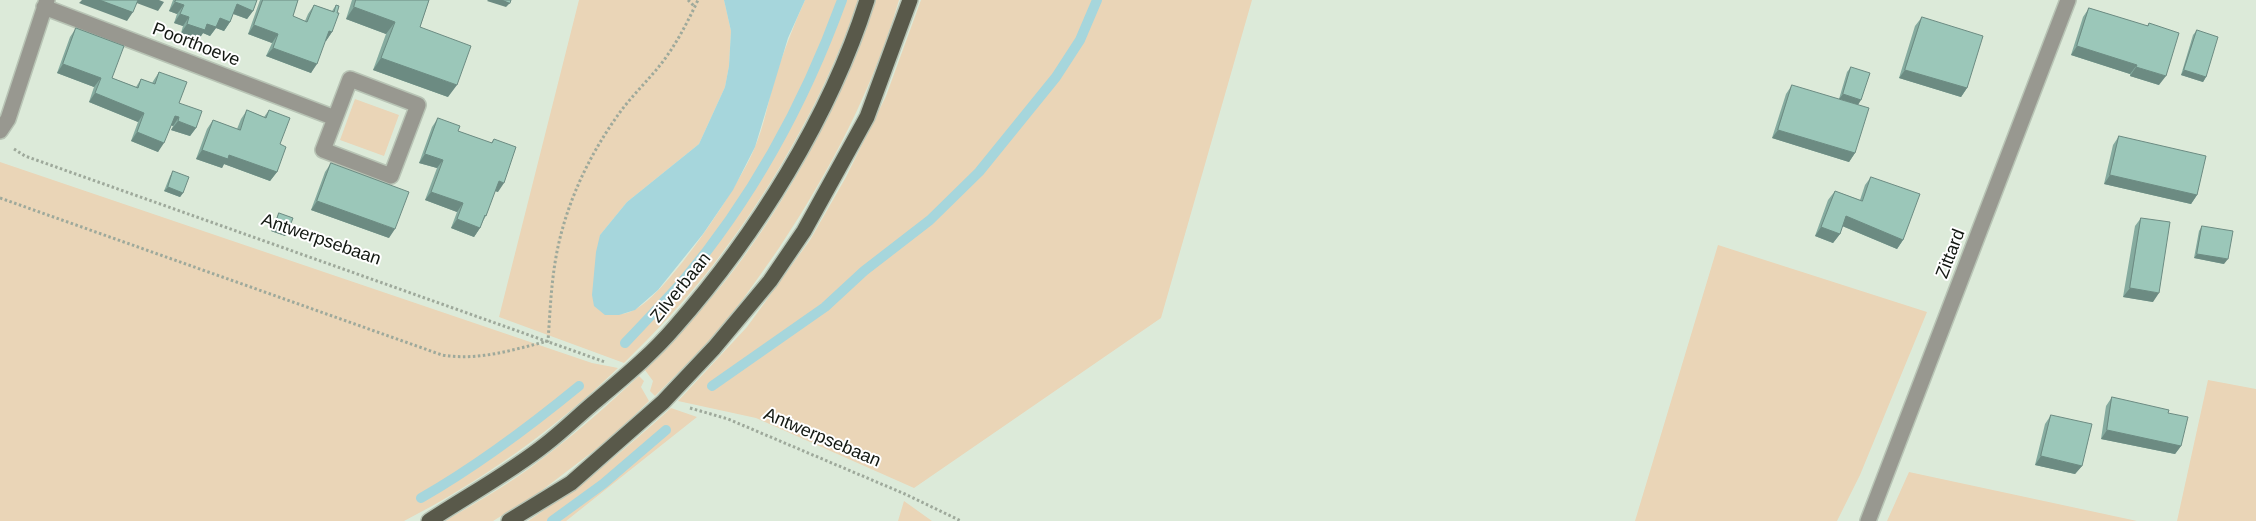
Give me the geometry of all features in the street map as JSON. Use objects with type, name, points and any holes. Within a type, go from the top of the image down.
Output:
[{"type":"main road","name":"Zilverbaan","points":[[429,521],[545,445],[631,371],[674,328],[733,253],[766,206],[804,146],[858,28],[866,0]]},
{"type":"main road","points":[[509,521],[571,483],[663,402],[714,348],[764,288],[804,231],[867,117],[910,0]]},
{"type":"street","name":"Zittard","points":[[1868,521],[2068,0]]},
{"type":"street","name":"Poorthoeve","points":[[45,4],[335,118]]},
{"type":"street","points":[[0,131],[8,119],[45,4]]},
{"type":"street","points":[[350,79],[418,105],[391,176],[323,150],[335,118],[350,79]]},
{"type":"path","points":[[688,0],[695,7]]},
{"type":"path","points":[[0,198],[442,355],[463,359],[496,354],[548,341],[556,258],[565,219],[579,183],[595,152],[618,115],[664,61],[682,34],[698,0]]},
{"type":"path","name":"Antwerpsebaan","points":[[8,146],[25,156],[631,371]]},
{"type":"path","name":"Antwerpsebaan","points":[[663,402],[680,405],[728,420],[905,494],[961,521]]},
{"type":"shaded area","points":[[579,0],[724,0],[731,31],[729,66],[725,87],[699,144],[627,202],[600,235],[605,314],[624,314],[631,312],[648,300],[684,261],[735,185],[758,139],[777,71],[805,0],[858,0],[824,84],[803,126],[754,209],[698,284],[624,363],[499,317]]},
{"type":"shaded area","points":[[875,0],[899,0],[863,97],[833,159],[798,219],[744,298],[705,345],[655,396],[650,391],[653,381],[645,370],[718,290],[740,262],[781,201],[818,136],[834,103],[863,35]]},
{"type":"shaded area","points":[[921,0],[1252,0],[1161,318],[914,488],[756,418],[678,401],[747,327],[810,240],[846,177],[886,96]]},
{"type":"shaded area","points":[[355,99],[399,115],[384,156],[340,140]]},
{"type":"shaded area","points":[[0,162],[592,363],[618,368],[569,412],[517,452],[461,489],[404,521],[0,521]]},
{"type":"shaded area","points":[[1718,245],[1927,312],[1860,475],[1837,521],[1635,521]]},
{"type":"shaded area","points":[[639,376],[644,381],[641,387],[649,401],[612,437],[537,494],[493,521],[445,521],[507,484],[542,459],[592,419]]},
{"type":"shaded area","points":[[2208,380],[2256,389],[2256,521],[2177,521]]},
{"type":"shaded area","points":[[671,408],[697,417],[566,521],[528,521],[602,467]]},
{"type":"shaded area","points":[[1909,472],[2137,521],[1887,521]]},
{"type":"shaded area","points":[[904,501],[932,521],[898,521]]},
{"type":"water","points":[[724,0],[805,0],[788,38],[755,147],[733,190],[703,234],[658,290],[635,310],[619,315],[605,315],[594,306],[592,295],[596,252],[600,235],[627,202],[699,144],[725,87],[729,66],[731,31]]},
{"type":"building","points":[[100,0],[138,0],[133,12]]},
{"type":"building","points":[[176,0],[257,0],[253,11],[237,4],[230,22],[220,18],[216,27],[207,24],[205,30],[187,24],[189,17],[180,14],[184,5],[175,2]]},
{"type":"building","points":[[263,0],[298,0],[293,16],[307,22],[314,5],[334,12],[336,5],[339,6],[337,13],[339,13],[332,32],[329,31],[317,64],[273,48],[278,34],[254,25]]},
{"type":"building","points":[[356,0],[429,0],[420,27],[471,46],[457,85],[381,58],[395,22],[354,7]]},
{"type":"building","points":[[2089,8],[2148,26],[2149,23],[2179,33],[2166,76],[2077,46]]},
{"type":"building","points":[[1922,17],[1983,36],[1967,88],[1905,70]]},
{"type":"building","points":[[76,28],[124,46],[112,78],[138,88],[141,79],[155,84],[159,72],[187,82],[179,103],[202,111],[196,128],[178,121],[179,117],[175,116],[164,143],[137,132],[144,113],[95,93],[101,78],[63,64]]},
{"type":"building","points":[[2197,30],[2218,37],[2206,77],[2184,70]]},
{"type":"building","points":[[1851,67],[1870,73],[1861,100],[1843,94]]},
{"type":"building","points":[[1792,85],[1869,108],[1855,153],[1778,130]]},
{"type":"building","points":[[247,110],[266,118],[269,110],[290,118],[280,144],[286,147],[277,172],[229,155],[228,159],[202,150],[213,120],[240,130]]},
{"type":"building","points":[[438,118],[460,126],[458,131],[492,143],[494,139],[516,147],[504,183],[499,181],[480,228],[457,219],[463,203],[431,192],[443,160],[425,154]]},
{"type":"building","points":[[2119,136],[2206,156],[2197,195],[2110,175]]},
{"type":"building","points":[[331,163],[409,192],[395,229],[317,201]]},
{"type":"building","points":[[173,171],[189,177],[183,193],[168,187]]},
{"type":"building","points":[[1871,177],[1920,194],[1903,240],[1846,216],[1840,234],[1821,227],[1835,191],[1862,201]]},
{"type":"building","points":[[279,213],[293,218],[288,231],[275,226]]},
{"type":"building","points":[[2141,218],[2170,222],[2159,293],[2130,288]]},
{"type":"building","points":[[2202,226],[2233,231],[2228,259],[2197,254]]},
{"type":"building","points":[[2112,397],[2169,410],[2168,413],[2188,417],[2181,446],[2107,430]]},
{"type":"building","points":[[2051,415],[2092,424],[2082,466],[2041,456]]},
{"type":"waterway","points":[[625,343],[682,282],[754,183],[794,112],[842,0]]},
{"type":"waterway","points":[[712,386],[825,307],[864,271],[930,220],[979,172],[1056,77],[1080,40],[1097,0]]},
{"type":"waterway","points":[[421,498],[462,473],[502,445],[579,386]]},
{"type":"waterway","points":[[552,521],[603,484],[666,430]]}]
